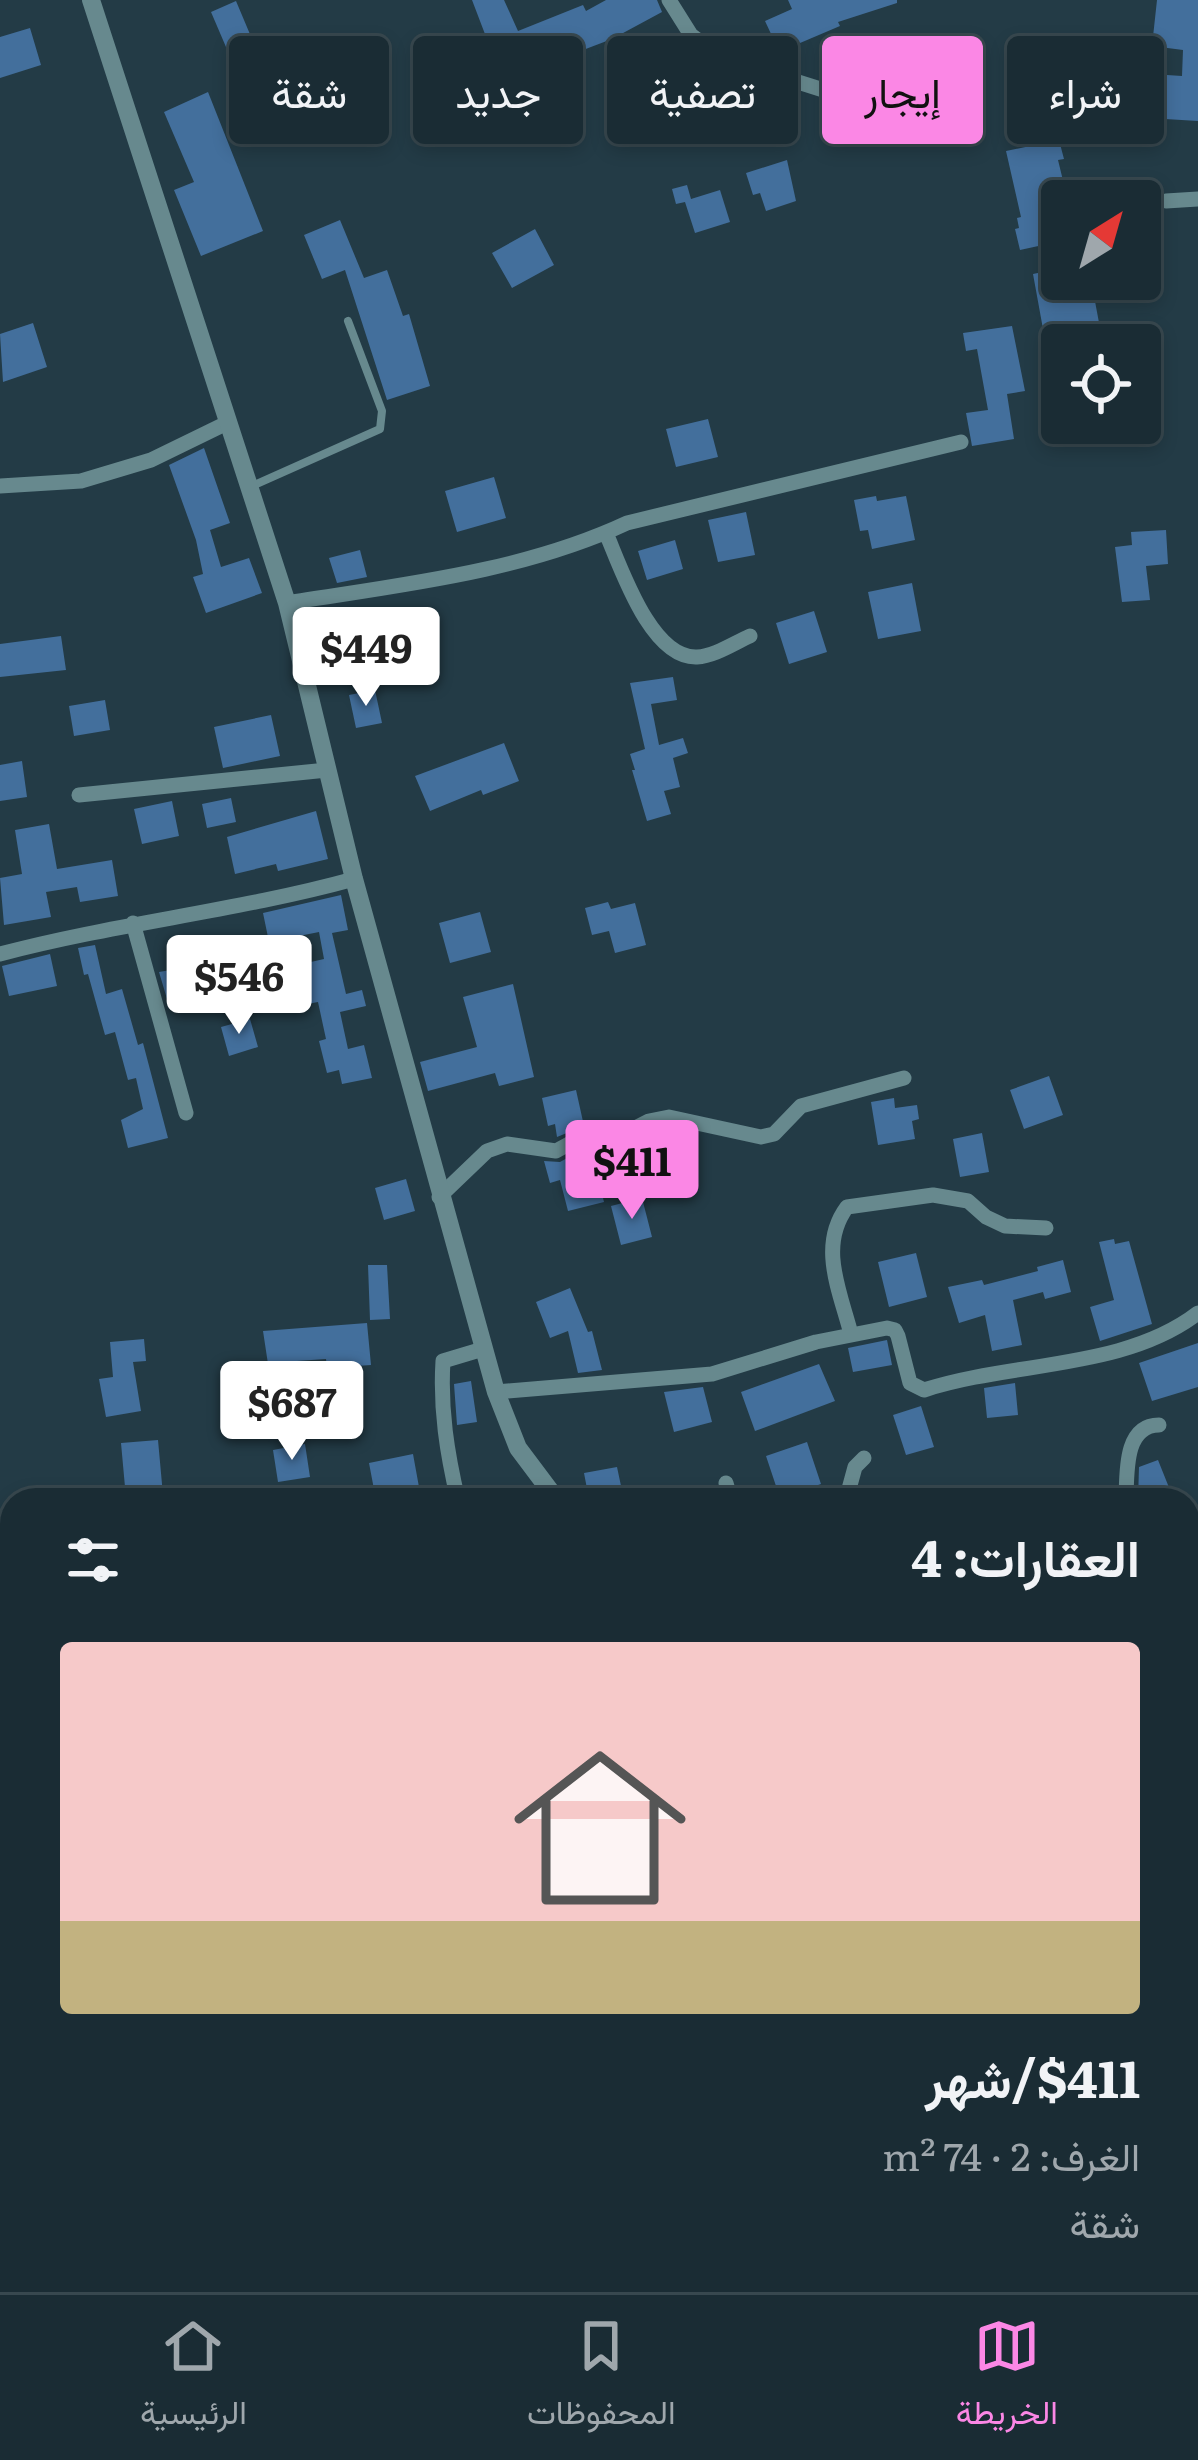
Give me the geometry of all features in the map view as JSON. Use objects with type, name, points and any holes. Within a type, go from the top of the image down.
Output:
[{"type":"street","points":[[91,0],[287,603],[354,879],[496,1392],[518,1448],[547,1488]]},
{"type":"street","points":[[668,0],[691,35],[722,58],[822,90]]},
{"type":"street","points":[[1166,201],[1198,199]]},
{"type":"street","points":[[0,484],[81,481],[151,460],[229,422]]},
{"type":"street","points":[[287,603],[425,581],[721,498],[962,442]]},
{"type":"street","points":[[606,532],[638,605],[669,648],[699,657],[750,636]]},
{"type":"street","points":[[79,795],[327,770]]},
{"type":"street","points":[[0,954],[133,923],[285,898],[354,879]]},
{"type":"street","points":[[133,923],[186,1113]]},
{"type":"street","points":[[439,1197],[487,1151],[507,1144],[556,1151],[576,1140],[604,1144],[649,1121],[669,1117],[761,1138],[774,1133],[801,1106],[904,1078]]},
{"type":"street","points":[[851,1334],[830,1250],[833,1225],[847,1208],[933,1195],[968,1201],[1005,1226],[1046,1228]]},
{"type":"street","points":[[496,1392],[712,1374],[851,1334],[895,1330],[910,1383],[924,1390],[1013,1368],[1098,1357],[1155,1340],[1198,1313]]},
{"type":"street","points":[[455,1488],[445,1444],[443,1360],[483,1349]]},
{"type":"street","points":[[1128,1488],[1134,1437],[1143,1428],[1159,1425]]},
{"type":"street","points":[[849,1488],[855,1467],[864,1458]]},
{"type":"lane","points":[[251,486],[380,429],[382,411],[347,321]]},
{"type":"building","points":[[472,0],[504,0],[518,31],[583,5],[586,11],[606,0],[657,0],[662,12],[583,50],[583,36],[486,36]]},
{"type":"building","points":[[788,0],[897,0],[838,22],[840,26],[798,44],[798,36],[772,36],[765,21],[792,9]]},
{"type":"building","points":[[1157,0],[1198,0],[1198,121],[1165,119],[1167,75],[1182,76],[1183,50],[1164,48],[1164,36],[1153,36]]},
{"type":"building","points":[[236,1],[251,36],[229,36],[229,54],[211,12]]},
{"type":"building","points":[[30,28],[41,65],[0,78],[0,37]]},
{"type":"building","points":[[208,92],[263,231],[201,256],[174,190],[194,182],[164,112]]},
{"type":"building","points":[[1060,144],[1063,180],[1041,180],[1041,245],[1020,250],[1015,229],[1021,217],[1006,151]]},
{"type":"building","points":[[787,160],[796,201],[766,211],[760,193],[753,195],[746,173]]},
{"type":"building","points":[[687,185],[691,199],[720,190],[730,222],[695,233],[685,202],[676,204],[672,189]]},
{"type":"building","points":[[340,220],[364,278],[387,270],[403,316],[409,314],[430,386],[387,400],[345,270],[322,279],[304,235]]},
{"type":"building","points":[[535,229],[554,265],[512,288],[492,253]]},
{"type":"building","points":[[1041,272],[1041,300],[1095,300],[1099,324],[1042,324],[1033,274]]},
{"type":"building","points":[[33,323],[47,367],[3,382],[0,334]]},
{"type":"building","points":[[1012,326],[1025,391],[1007,394],[1014,439],[972,446],[966,413],[988,410],[977,349],[966,351],[963,333]]},
{"type":"building","points":[[708,419],[718,457],[676,467],[666,429]]},
{"type":"building","points":[[204,448],[230,523],[210,530],[221,567],[249,558],[262,593],[206,613],[193,577],[203,574],[196,540],[169,465]]},
{"type":"building","points":[[494,477],[506,518],[457,532],[445,491]]},
{"type":"building","points":[[876,496],[877,501],[906,496],[915,540],[872,549],[868,530],[860,531],[854,500]]},
{"type":"building","points":[[746,512],[755,555],[718,562],[708,520]]},
{"type":"building","points":[[1166,530],[1168,564],[1146,566],[1150,600],[1122,602],[1115,547],[1132,545],[1131,532]]},
{"type":"building","points":[[675,540],[683,569],[647,580],[638,551]]},
{"type":"building","points":[[360,550],[367,577],[337,583],[329,558]]},
{"type":"building","points":[[912,583],[921,631],[878,639],[868,592]]},
{"type":"building","points":[[334,610],[347,644],[324,652],[311,619]]},
{"type":"building","points":[[814,611],[827,652],[789,664],[776,623]]},
{"type":"building","points":[[61,636],[66,670],[0,677],[0,644]]},
{"type":"building","points":[[673,677],[677,700],[651,704],[659,745],[683,738],[688,753],[673,758],[680,787],[664,791],[671,814],[647,821],[630,754],[645,749],[630,683]]},
{"type":"building","points":[[375,690],[382,723],[356,728],[349,695]]},
{"type":"building","points":[[105,700],[110,730],[74,736],[69,706]]},
{"type":"building","points":[[271,715],[280,756],[223,768],[214,727]]},
{"type":"building","points":[[504,743],[519,781],[483,795],[481,790],[430,811],[415,776]]},
{"type":"building","points":[[22,761],[27,797],[0,801],[0,765]]},
{"type":"building","points":[[231,798],[236,822],[207,828],[202,804]]},
{"type":"building","points":[[172,801],[179,836],[142,844],[134,809]]},
{"type":"building","points":[[316,811],[328,859],[278,871],[276,864],[235,874],[227,837]]},
{"type":"building","points":[[49,824],[57,869],[112,860],[118,896],[80,902],[77,887],[46,892],[51,917],[4,925],[0,878],[22,874],[15,830]]},
{"type":"building","points":[[341,895],[348,930],[332,933],[346,994],[362,990],[366,1006],[340,1012],[348,1049],[364,1045],[372,1078],[342,1084],[339,1070],[327,1073],[319,1041],[326,1039],[318,1002],[302,1005],[293,966],[324,959],[319,932],[269,942],[263,913]]},
{"type":"building","points":[[608,902],[611,909],[635,903],[646,945],[615,953],[609,931],[592,935],[585,908]]},
{"type":"building","points":[[480,912],[491,952],[450,963],[439,923]]},
{"type":"building","points":[[95,945],[106,994],[122,989],[138,1045],[143,1043],[168,1138],[128,1148],[121,1120],[143,1109],[136,1078],[128,1080],[115,1032],[105,1035],[88,974],[84,975],[78,948]]},
{"type":"building","points":[[50,954],[57,986],[9,996],[2,966]]},
{"type":"building","points":[[182,968],[185,980],[194,978],[199,1003],[170,1009],[159,972]]},
{"type":"building","points":[[513,984],[534,1077],[499,1086],[495,1073],[428,1091],[420,1062],[477,1047],[463,997]]},
{"type":"building","points":[[250,1019],[258,1047],[229,1056],[221,1027]]},
{"type":"building","points":[[1049,1076],[1063,1115],[1024,1129],[1010,1090]]},
{"type":"building","points":[[576,1090],[584,1126],[557,1137],[555,1124],[548,1126],[542,1098]]},
{"type":"building","points":[[894,1098],[895,1108],[917,1105],[919,1119],[912,1121],[915,1139],[878,1145],[871,1102]]},
{"type":"building","points":[[982,1133],[989,1172],[960,1177],[953,1139]]},
{"type":"building","points":[[584,1153],[591,1179],[598,1177],[604,1202],[568,1211],[560,1180],[550,1183],[544,1161],[560,1162]]},
{"type":"building","points":[[406,1179],[415,1211],[384,1220],[375,1188]]},
{"type":"building","points":[[642,1198],[652,1237],[621,1245],[611,1206]]},
{"type":"building","points":[[1114,1239],[1115,1244],[1129,1241],[1152,1324],[1100,1341],[1090,1307],[1114,1300],[1099,1242]]},
{"type":"building","points":[[916,1253],[927,1297],[889,1307],[878,1262]]},
{"type":"building","points":[[1063,1260],[1071,1292],[1045,1299],[1043,1292],[1013,1300],[1022,1345],[992,1351],[985,1315],[959,1323],[948,1287],[982,1280],[984,1285]]},
{"type":"building","points":[[368,1265],[387,1265],[390,1319],[370,1320]]},
{"type":"building","points":[[570,1288],[588,1332],[592,1331],[602,1370],[578,1373],[568,1331],[550,1338],[536,1302]]},
{"type":"building","points":[[367,1323],[371,1365],[327,1368],[326,1359],[297,1361],[298,1373],[278,1375],[277,1363],[268,1364],[263,1331]]},
{"type":"building","points":[[144,1339],[146,1361],[133,1362],[141,1411],[106,1417],[99,1379],[113,1377],[110,1342]]},
{"type":"building","points":[[887,1340],[892,1365],[853,1372],[848,1348]]},
{"type":"building","points":[[1198,1343],[1198,1387],[1152,1401],[1139,1363]]},
{"type":"building","points":[[819,1364],[835,1401],[755,1431],[741,1392]]},
{"type":"building","points":[[471,1381],[477,1422],[457,1425],[454,1384]]},
{"type":"building","points":[[1015,1383],[1018,1415],[987,1418],[984,1388]]},
{"type":"building","points":[[703,1387],[712,1422],[674,1432],[664,1392]]},
{"type":"building","points":[[921,1406],[934,1447],[906,1455],[893,1415]]},
{"type":"building","points":[[158,1440],[162,1488],[125,1488],[121,1443]]},
{"type":"building","points":[[807,1442],[821,1484],[777,1488],[766,1456]]},
{"type":"building","points":[[305,1444],[310,1477],[278,1482],[273,1450]]},
{"type":"building","points":[[413,1454],[419,1488],[374,1488],[369,1463]]},
{"type":"building","points":[[1158,1460],[1169,1488],[1138,1488],[1139,1467]]},
{"type":"building","points":[[617,1467],[621,1488],[587,1488],[584,1473]]}]
